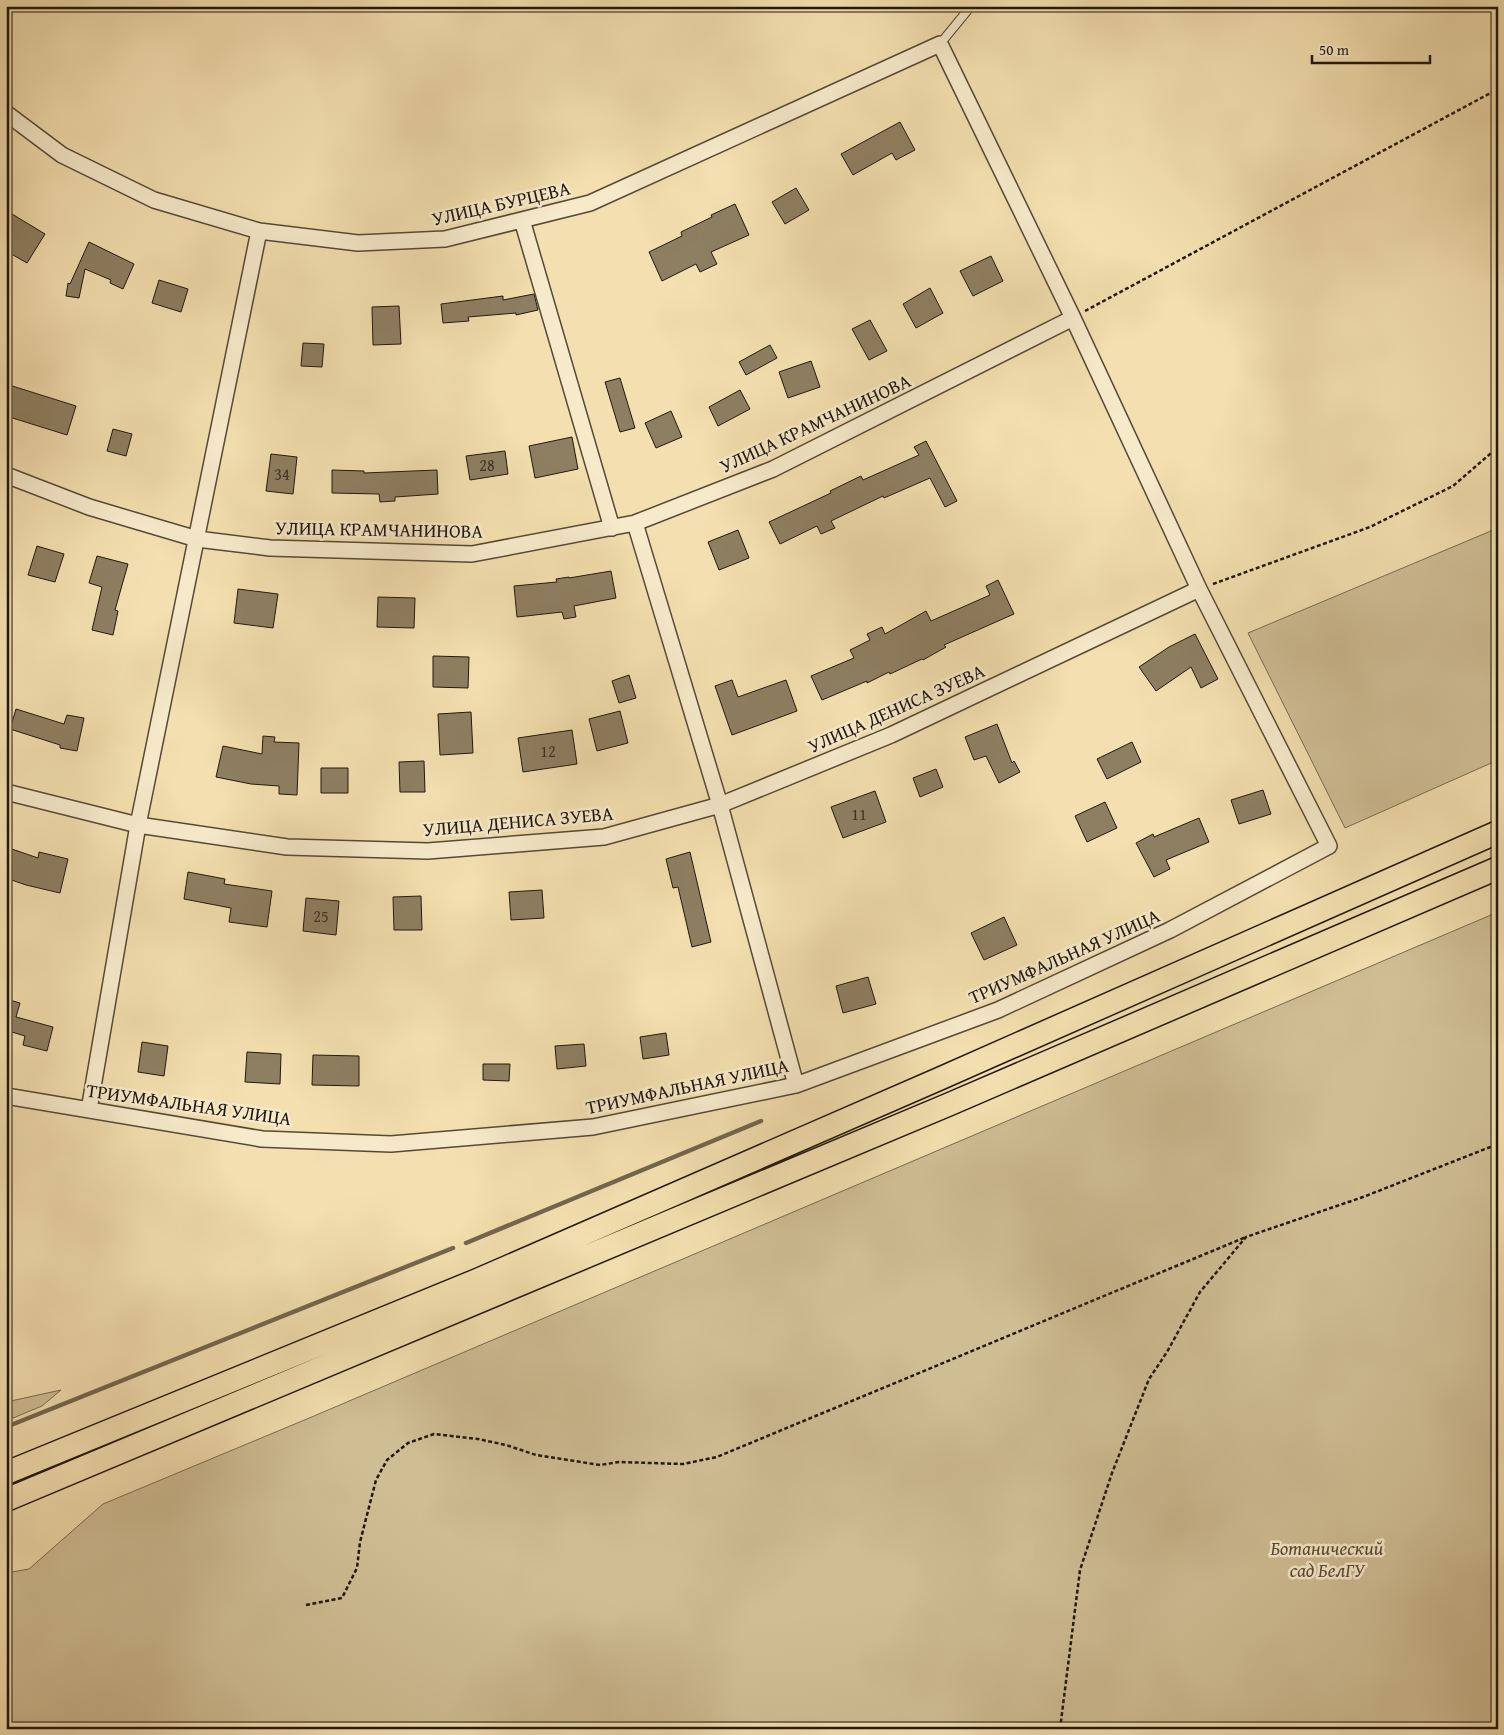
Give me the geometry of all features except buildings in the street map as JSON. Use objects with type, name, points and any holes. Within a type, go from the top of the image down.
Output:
[{"type":"main road","points":[[6,1473],[475,1281],[939,1080],[1498,832]]},
{"type":"main road","points":[[6,1500],[950,1104],[1498,868]]},
{"type":"street","name":"УЛИЦА БУРЦЕВА","points":[[6,113],[62,154],[154,200],[259,231],[358,243],[445,239],[590,202],[940,44]]},
{"type":"street","points":[[940,44],[1073,318],[1199,589]]},
{"type":"street","points":[[522,220],[612,528]]},
{"type":"street","points":[[89,1110],[138,825],[198,539],[259,231]]},
{"type":"street","name":"УЛИЦА КРАМЧАНИНОВА","points":[[6,476],[89,507],[198,539],[270,548],[472,554],[636,523],[773,469],[1073,318]]},
{"type":"street","points":[[636,523],[720,805],[796,1085]]},
{"type":"street","name":"УЛИЦА ДЕНИСА ЗУЕВА","points":[[6,792],[138,825],[287,847],[428,851],[604,837],[720,805],[891,735],[1199,589]]},
{"type":"street","name":"ТРИУМФАЛЬНАЯ УЛИЦА","points":[[6,1096],[262,1139],[391,1144],[593,1127],[796,1085],[998,1010],[1170,930],[1329,846],[1199,589]]},
{"type":"lane","points":[[940,44],[967,11]]},
{"type":"path","points":[[1073,318],[1498,90]]},
{"type":"path","points":[[1199,589],[1370,527],[1453,486],[1498,447]]},
{"type":"path","points":[[306,1606],[342,1598],[357,1568],[360,1542],[376,1480],[387,1460],[408,1443],[434,1434],[478,1439],[506,1445],[536,1455],[600,1465],[619,1462],[683,1464],[717,1457],[1246,1236],[1363,1197],[1498,1144]]},
{"type":"path","points":[[1060,1729],[1080,1570],[1112,1473],[1149,1378],[1167,1352],[1200,1292],[1246,1236]]},
{"type":"green space","points":[[1498,528],[1498,760],[1345,828],[1248,633]]},
{"type":"green space","name":"Ботанический сад БелГУ","points":[[1498,912],[1498,1729],[6,1729],[6,1573],[29,1569],[103,1504]]},
{"type":"green space","points":[[61,1390],[42,1406],[6,1421],[6,1402]]},
{"type":"waterway","points":[[466,1243],[761,1121]]},
{"type":"waterway","points":[[6,1427],[453,1248]]}]
